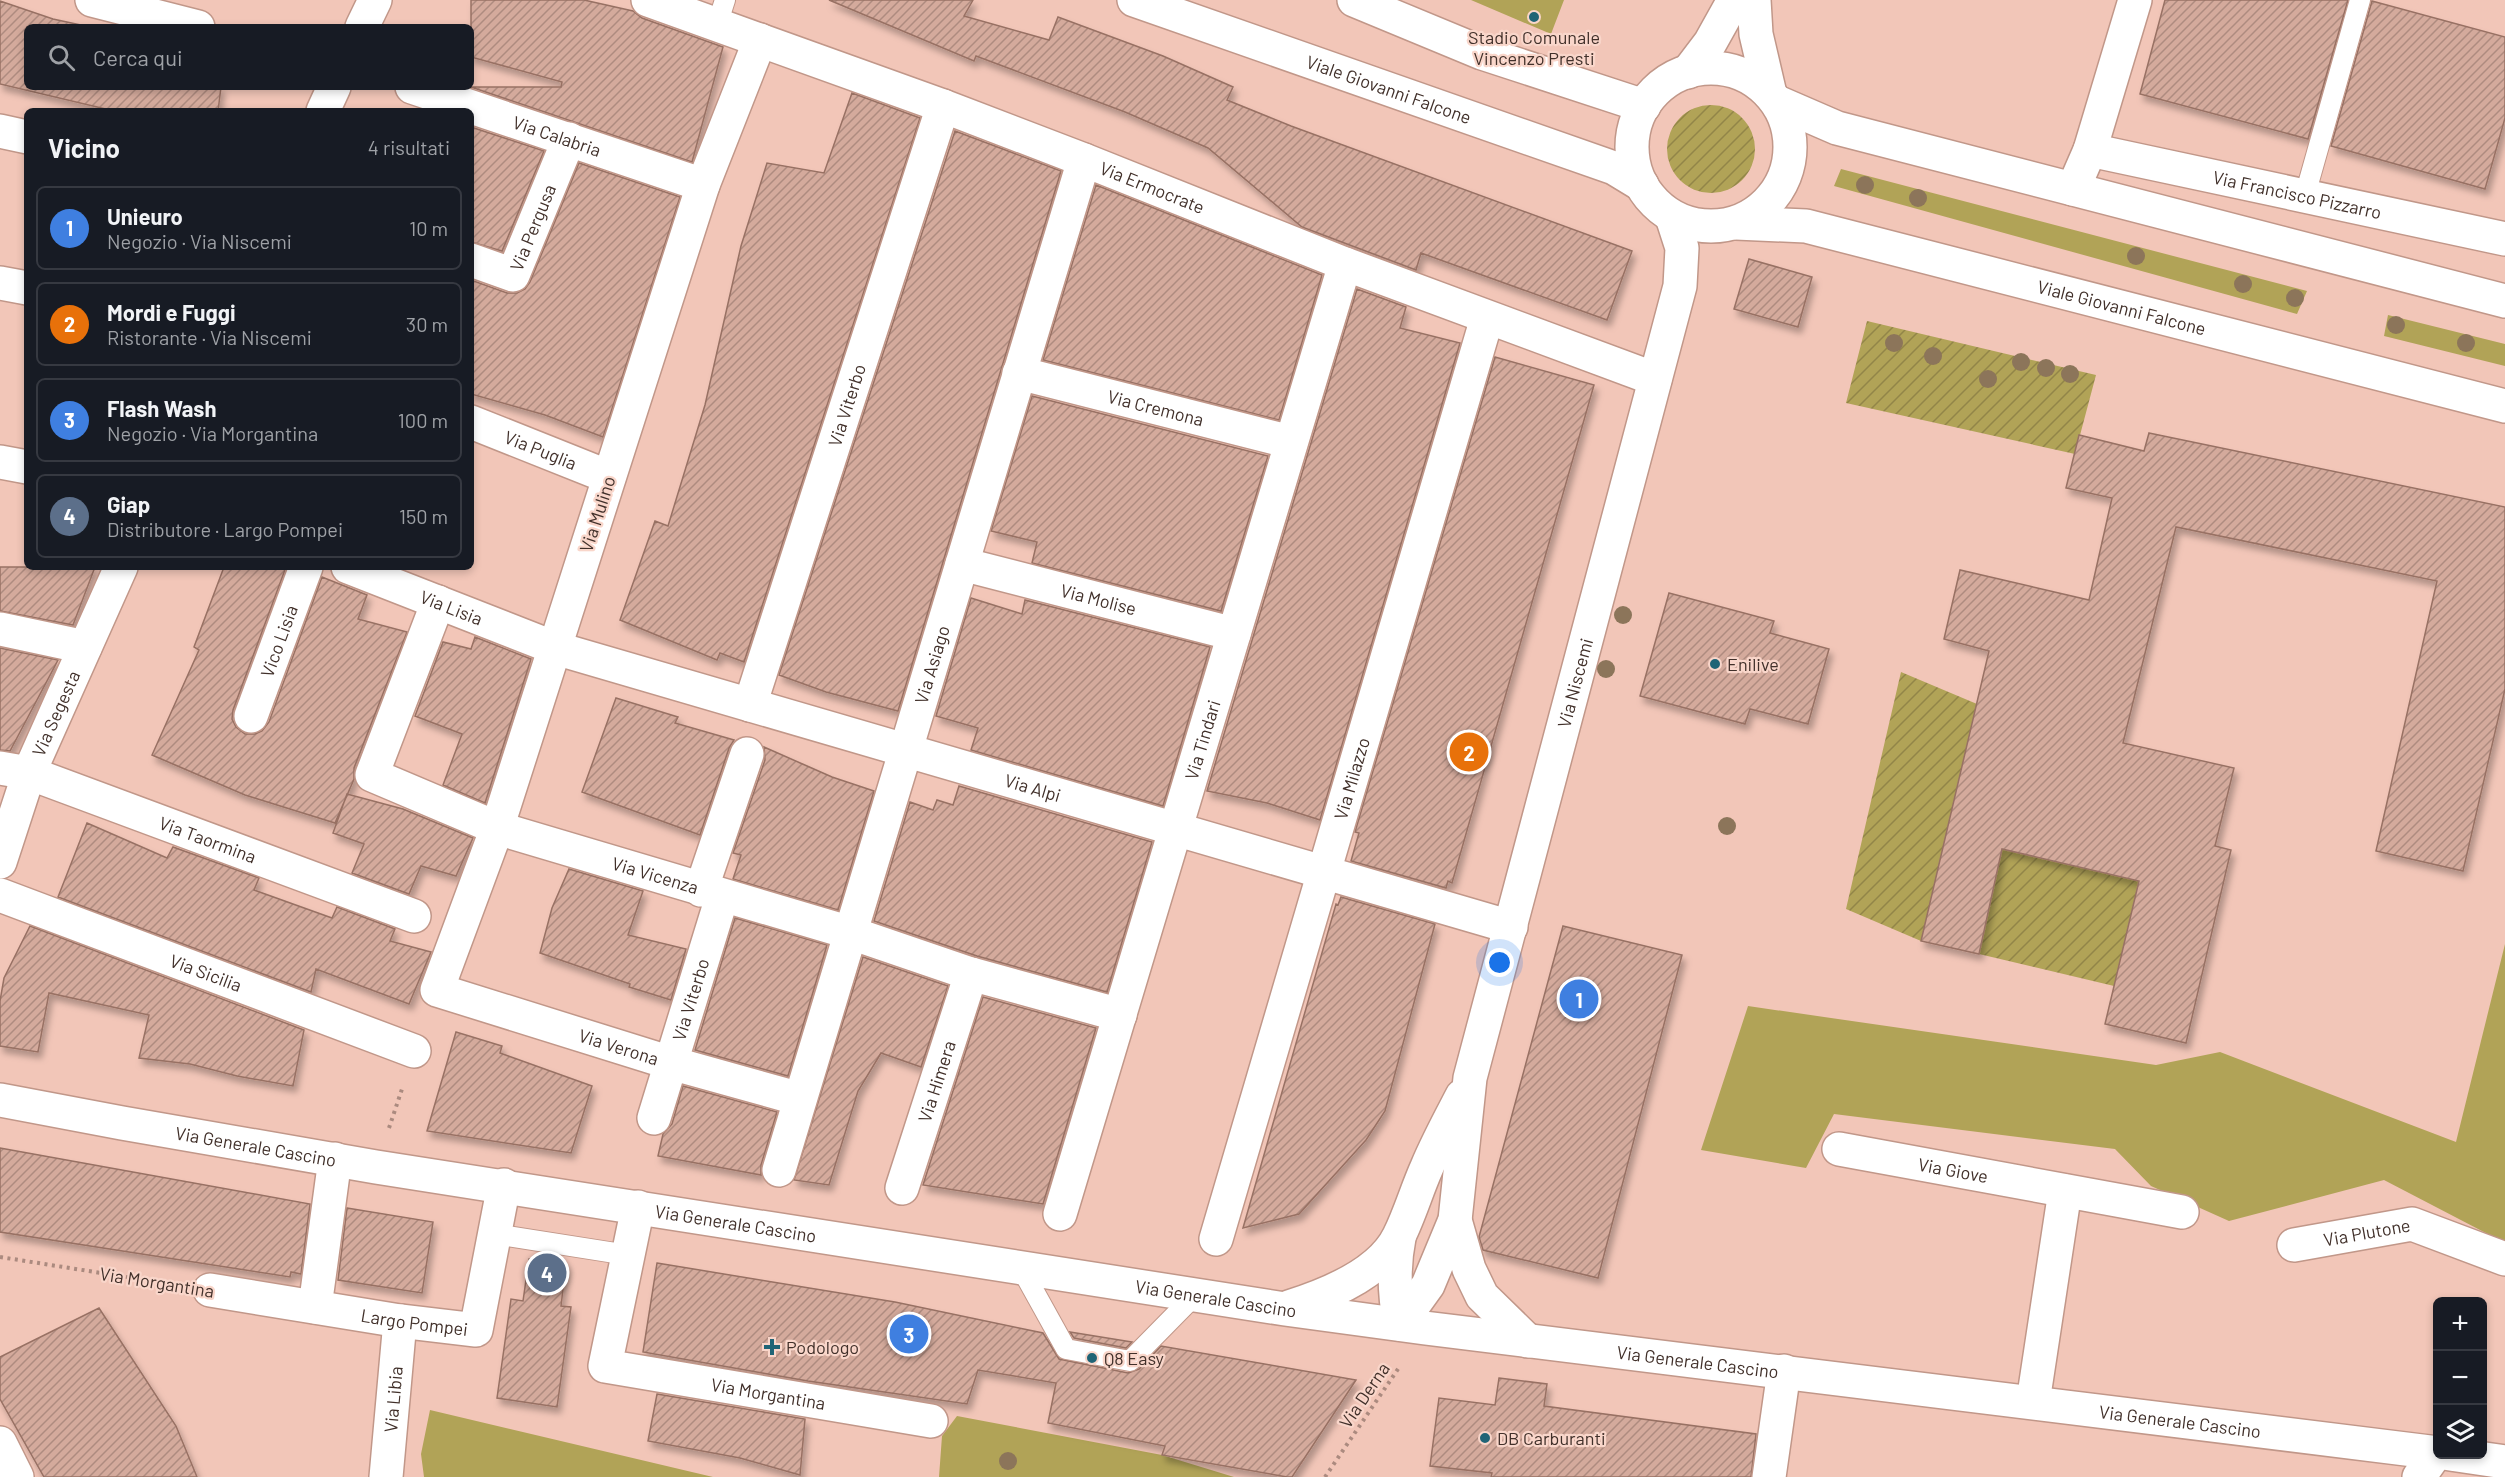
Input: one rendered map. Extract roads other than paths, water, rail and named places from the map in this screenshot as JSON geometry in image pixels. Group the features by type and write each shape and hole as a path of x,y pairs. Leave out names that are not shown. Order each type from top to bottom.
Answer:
{"street":[{"path":"92,0 186,24"},
{"path":"363,24 375,0"},
{"name":"Via Ermocrate","path":"648,0 721,12 760,40 943,106 1345,264 1655,380"},
{"name":"Viale Giovanni Falcone","path":"1134,0 1614,168 1641,185"},
{"path":"1354,0 1482,53 1644,106"},
{"path":"1688,72 1710,43 1734,0"},
{"path":"1754,0 1756,34 1774,98 1788,124 1791,149 1786,173 1776,194 1758,211 1727,225 1694,225 1672,216 1654,203 1641,185 1634,166 1632,146 1635,125 1644,106 1656,91 1671,80 1688,72 1710,68 1732,71 1753,80 1774,98 1837,128 2505,301"},
{"path":"2073,189 2090,150 2135,0"},
{"name":"Via Mulino","path":"437,990 497,828 703,185 760,40"},
{"path":"324,108 333,90"},
{"name":"Via Calabria","path":"421,90 703,185"},
{"name":"Via Viterbo","path":"750,705 943,106"},
{"path":"0,131 24,136"},
{"name":"Via Pergusa","path":"474,261 513,275 569,139"},
{"name":"Via Francisco Pizzarro","path":"2090,150 2505,239"},
{"name":"Via Asiago","path":"779,1170 1084,160"},
{"path":"1672,216 1682,248 1680,285"},
{"path":"1680,285 1727,225"},
{"name":"Viale Giovanni Falcone","path":"1727,225 1806,226 2505,406"},
{"name":"Via Tindari","path":"1060,1214 1345,264"},
{"path":"0,283 24,287"},
{"name":"Via Niscemi","path":"1470,1078 1680,285"},
{"name":"Via Milazzo","path":"1216,1239 1486,318"},
{"name":"Via Cremona","path":"1019,373 1291,442"},
{"name":"Via Puglia","path":"474,424 609,477"},
{"path":"0,462 24,466"},
{"name":"Via Molise","path":"962,564 1234,634"},
{"name":"Via Segesta","path":"0,862 15,771 85,647 120,570"},
{"name":"Vico Lisia","path":"251,716 305,570"},
{"name":"Via Lisia","path":"356,570 555,648"},
{"name":"Via Vicenza","path":"438,602 372,776 497,828 712,894 851,933 971,974 1119,1015"},
{"path":"0,629 85,647"},
{"name":"Via Alpi","path":"555,648 1511,927"},
{"name":"Via Viterbo","path":"654,1118 671,1063 747,754"},
{"name":"Via Taormina","path":"15,771 414,916"},
{"name":"Via Sicilia","path":"0,895 414,1051"},
{"name":"Via Himera","path":"902,1188 971,974"},
{"name":"Via Verona","path":"437,990 671,1063 800,1099"},
{"path":"1412,1326 1455,1220 1470,1078"},
{"path":"1412,1326 1395,1296 1394,1266 1399,1238 1428,1164 1470,1078"},
{"name":"Via Generale Cascino","path":"0,1100 122,1124 335,1159 1285,1308 1528,1341 2033,1402 2433,1459"},
{"name":"Via Giove","path":"1839,1149 2182,1212"},
{"path":"315,1307 335,1159"},
{"name":"Largo Pompei","path":"315,1307 400,1321 476,1330 504,1185"},
{"path":"2033,1402 2065,1191"},
{"path":"628,1255 638,1207"},
{"path":"1455,1220 1469,1269 1482,1296 1528,1341"},
{"name":"Via Plutone","path":"2294,1245 2412,1224 2505,1259"},
{"path":"1285,1308 1326,1295 1352,1281 1376,1264 1399,1238"},
{"name":"Via Morgantina","path":"628,1255 605,1366 931,1421"},
{"name":"Via Morgantina","path":"210,1290 315,1307"},
{"name":"Via Libia","path":"386,1477 400,1321"},
{"path":"1769,1477 1784,1371"},
{"path":"0,1443 17,1477"},
{"name":"Via Generale Cascino","path":"2436,1459 2505,1462"}],"lane":[{"path":"2305,195 2360,0"},
{"path":"495,1234 628,1255"},
{"path":"1020,1266 1066,1349 1130,1361 1196,1294"}],"place":[{"name":"Stadio Comunale Vincenzo Presti","path":"1534,17"},
{"name":"Enilive","path":"1715,664"},
{"name":"Mordi e Fuggi","path":"1469,752"},
{"name":"Unieuro","path":"1579,999"},
{"name":"Giap","path":"547,1273"},
{"name":"Flash Wash","path":"909,1334"},
{"name":"Podologo","path":"772,1347"},
{"name":"Q8 Easy","path":"1092,1358"},
{"name":"DB Carburanti","path":"1485,1438"}]}
